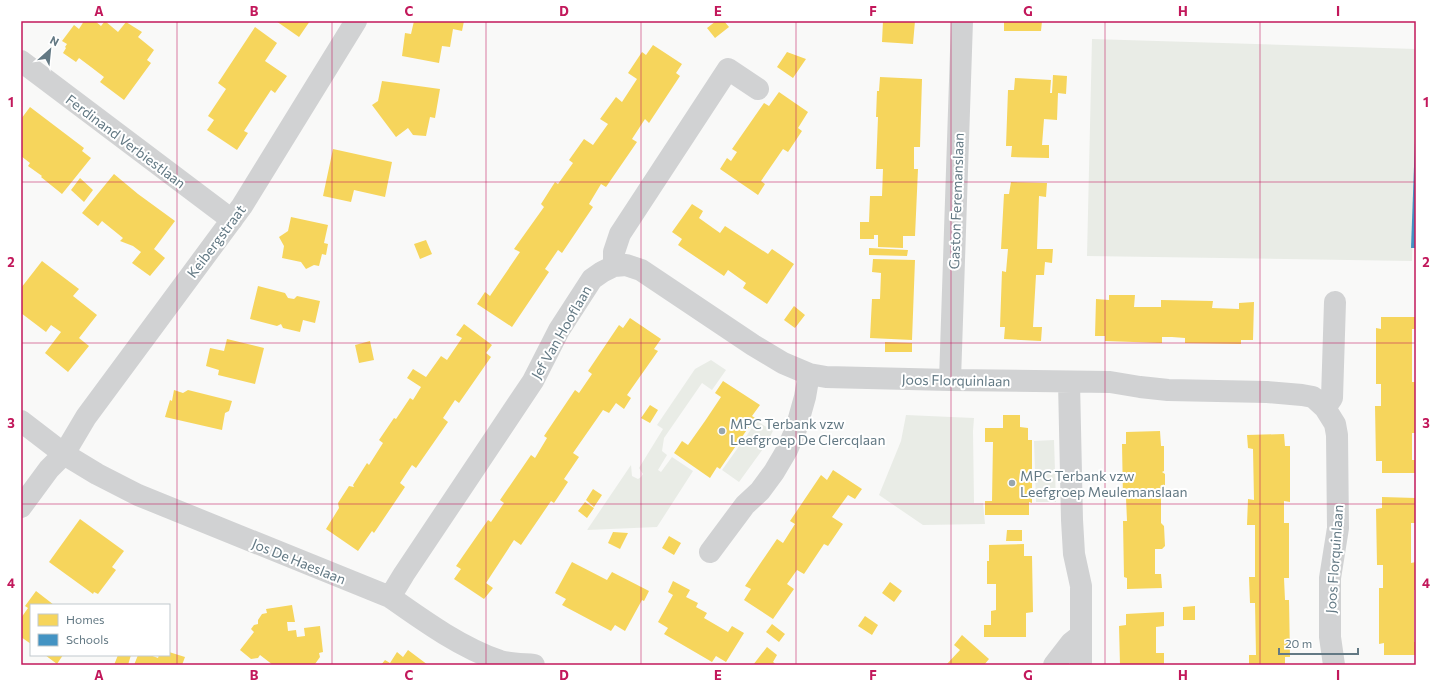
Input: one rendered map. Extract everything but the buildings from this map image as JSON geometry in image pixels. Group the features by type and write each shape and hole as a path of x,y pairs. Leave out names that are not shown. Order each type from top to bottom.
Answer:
{"street":[{"name":"Keibergstraat","path":"21,507 49,469 64,454 86,417 250,194 356,21"},
{"name":"Gaston Feremanslaan","path":"950,380 962,21"},
{"name":"Ferdinand Verbiestlaan","path":"21,61 232,220"},
{"path":"614,266 614,252 620,234 733,62 758,89"},
{"name":"Joos Florquinlaan","path":"614,266 626,265 641,270 753,345 783,363 808,374 826,377 1110,382 1140,388 1267,392 1313,397 1325,408 1335,424 1337,435 1338,528 1330,586 1330,637 1334,665"},
{"name":"Jef Van Hooflaan","path":"390,597 533,381 559,330 592,279 614,266"},
{"path":"1325,408 1332,398 1335,302"},
{"path":"710,552 745,505 760,491 787,450 798,423 805,397 808,374"},
{"path":"1069,382 1072,520 1074,554 1081,586 1081,665"},
{"path":"21,421 64,454"},
{"name":"Jos De Haeslaan","path":"64,454 97,474 138,495 390,597 425,622 460,643 500,663 534,665"},
{"path":"1054,665 1072,643 1080,636"}],"shaded area":[{"path":"1092,39 1416,49 1412,261 1087,256"},
{"path":"711,360 726,370 712,390 702,383 664,438 662,451 667,455 658,470 661,472 672,457 693,471 657,527 587,530 631,465 632,476 638,479 641,477 643,474 639,468 663,429 657,425 695,369"},
{"path":"906,415 974,418 974,503 983,503 985,524 923,525 879,495 901,441"},
{"path":"757,421 773,431 765,446 739,482 722,470"},
{"path":"1054,440 1056,502 1036,502 1034,441"}],"place":[{"name":"MPC Terbank vzw Leefgroep De Clercqlaan","path":"722,431"},
{"name":"MPC Terbank vzw Leefgroep Meulemanslaan","path":"1012,483"}]}
